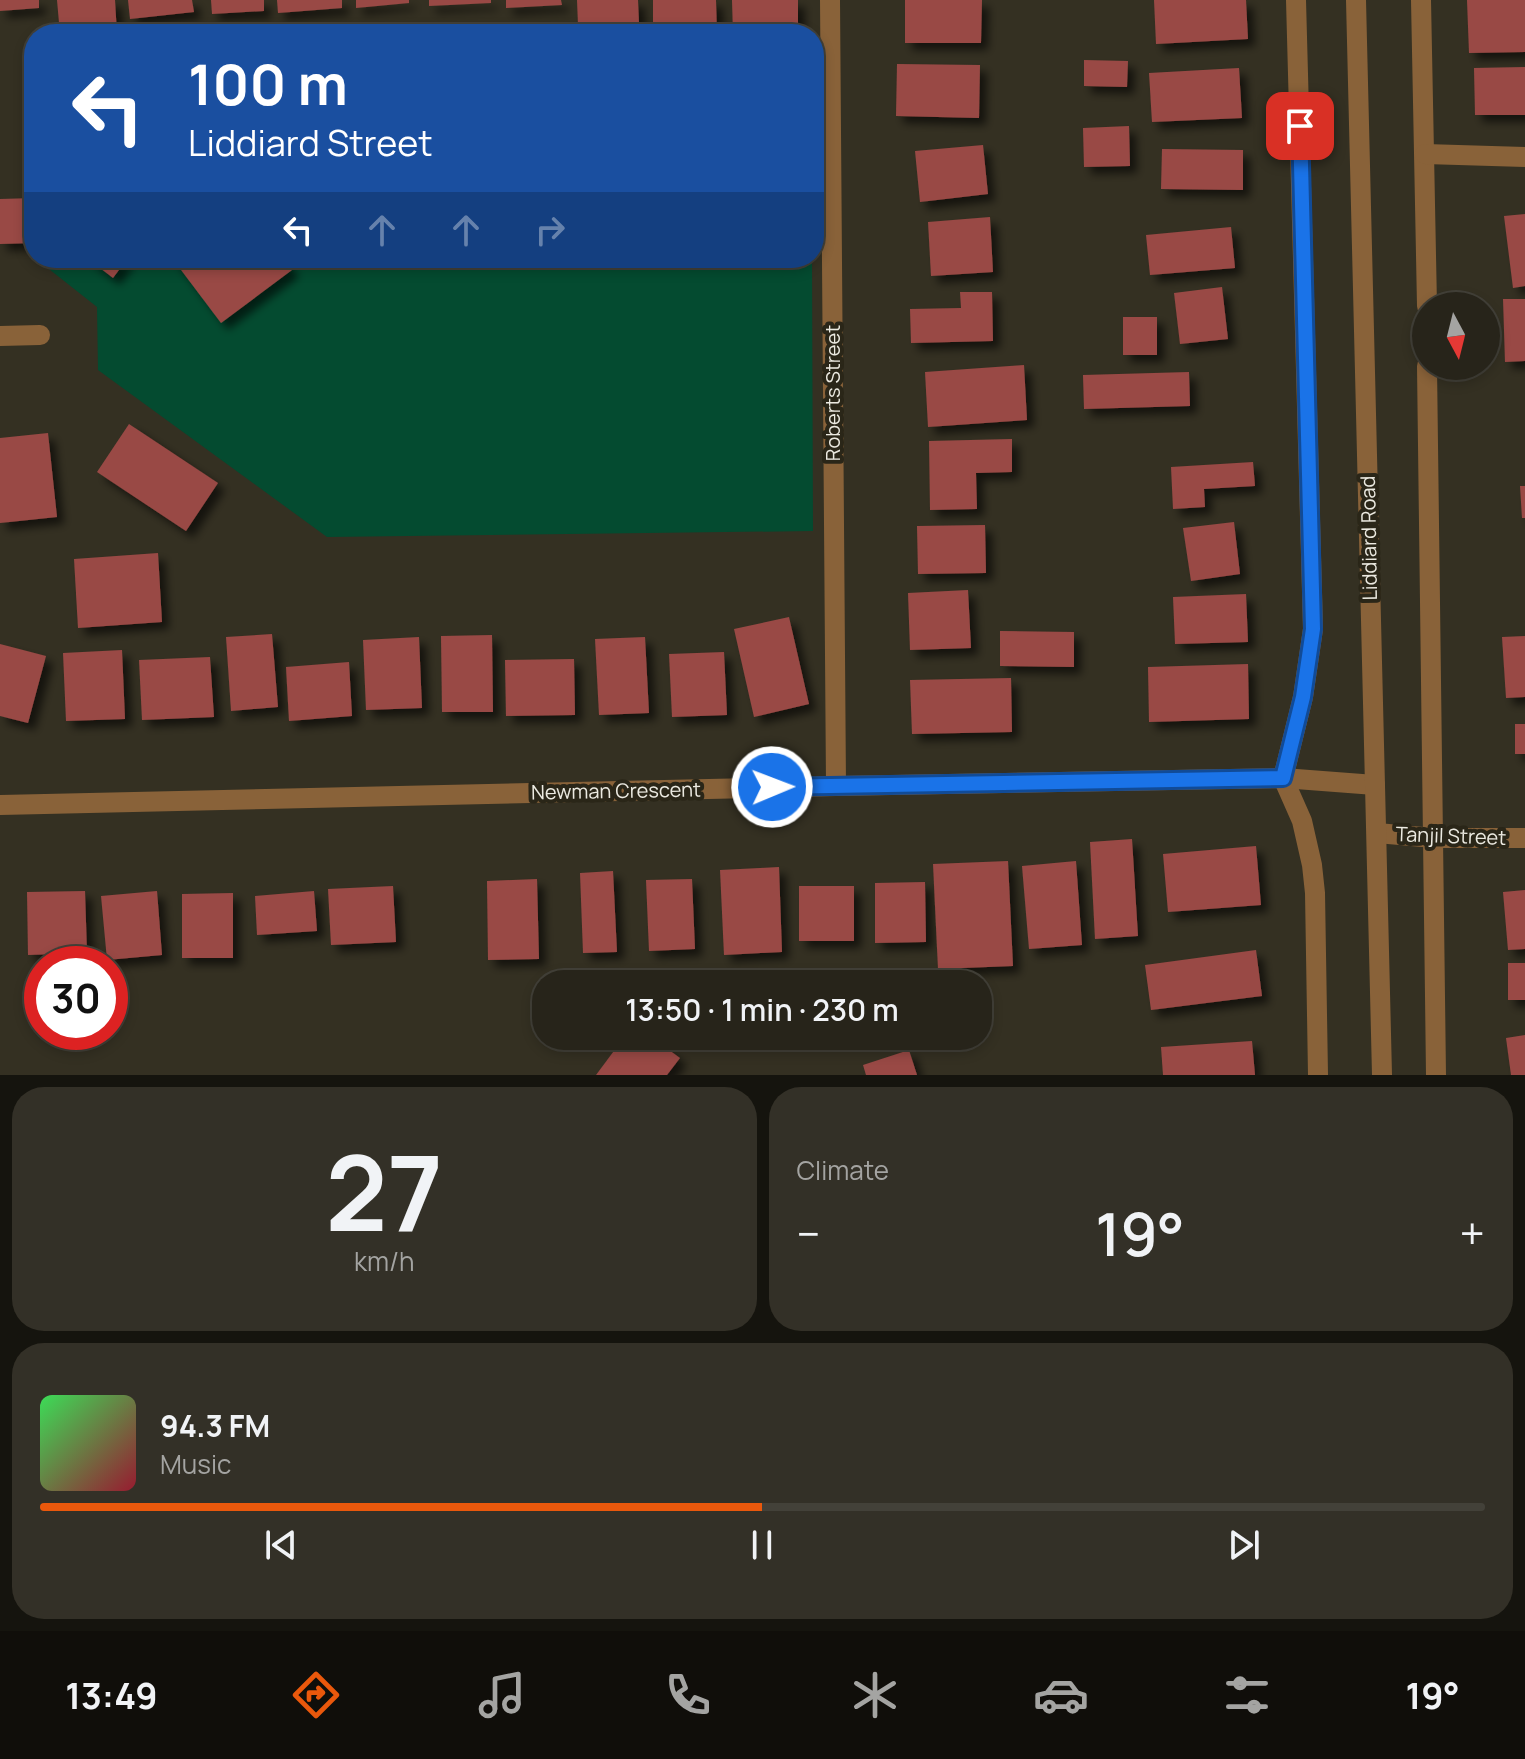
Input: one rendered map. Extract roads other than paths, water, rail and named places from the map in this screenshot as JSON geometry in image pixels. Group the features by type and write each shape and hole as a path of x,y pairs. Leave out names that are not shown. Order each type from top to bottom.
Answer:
{"street":[{"name":"Roberts Street","path":"830,0 836,786"},
{"path":"1296,0 1313,629 1303,697 1283,778 1302,821 1312,865 1318,1075"},
{"name":"Liddiard Road","path":"1356,0 1382,1075"},
{"path":"1421,0 1427,292"},
{"path":"1425,154 1525,157"},
{"path":"0,336 40,335"},
{"path":"1427,380 1436,1075"},
{"name":"Newman Crescent","path":"2,805 1283,778 1375,785"},
{"name":"Tanjil Street","path":"1377,833 1434,838 1525,838"}]}
